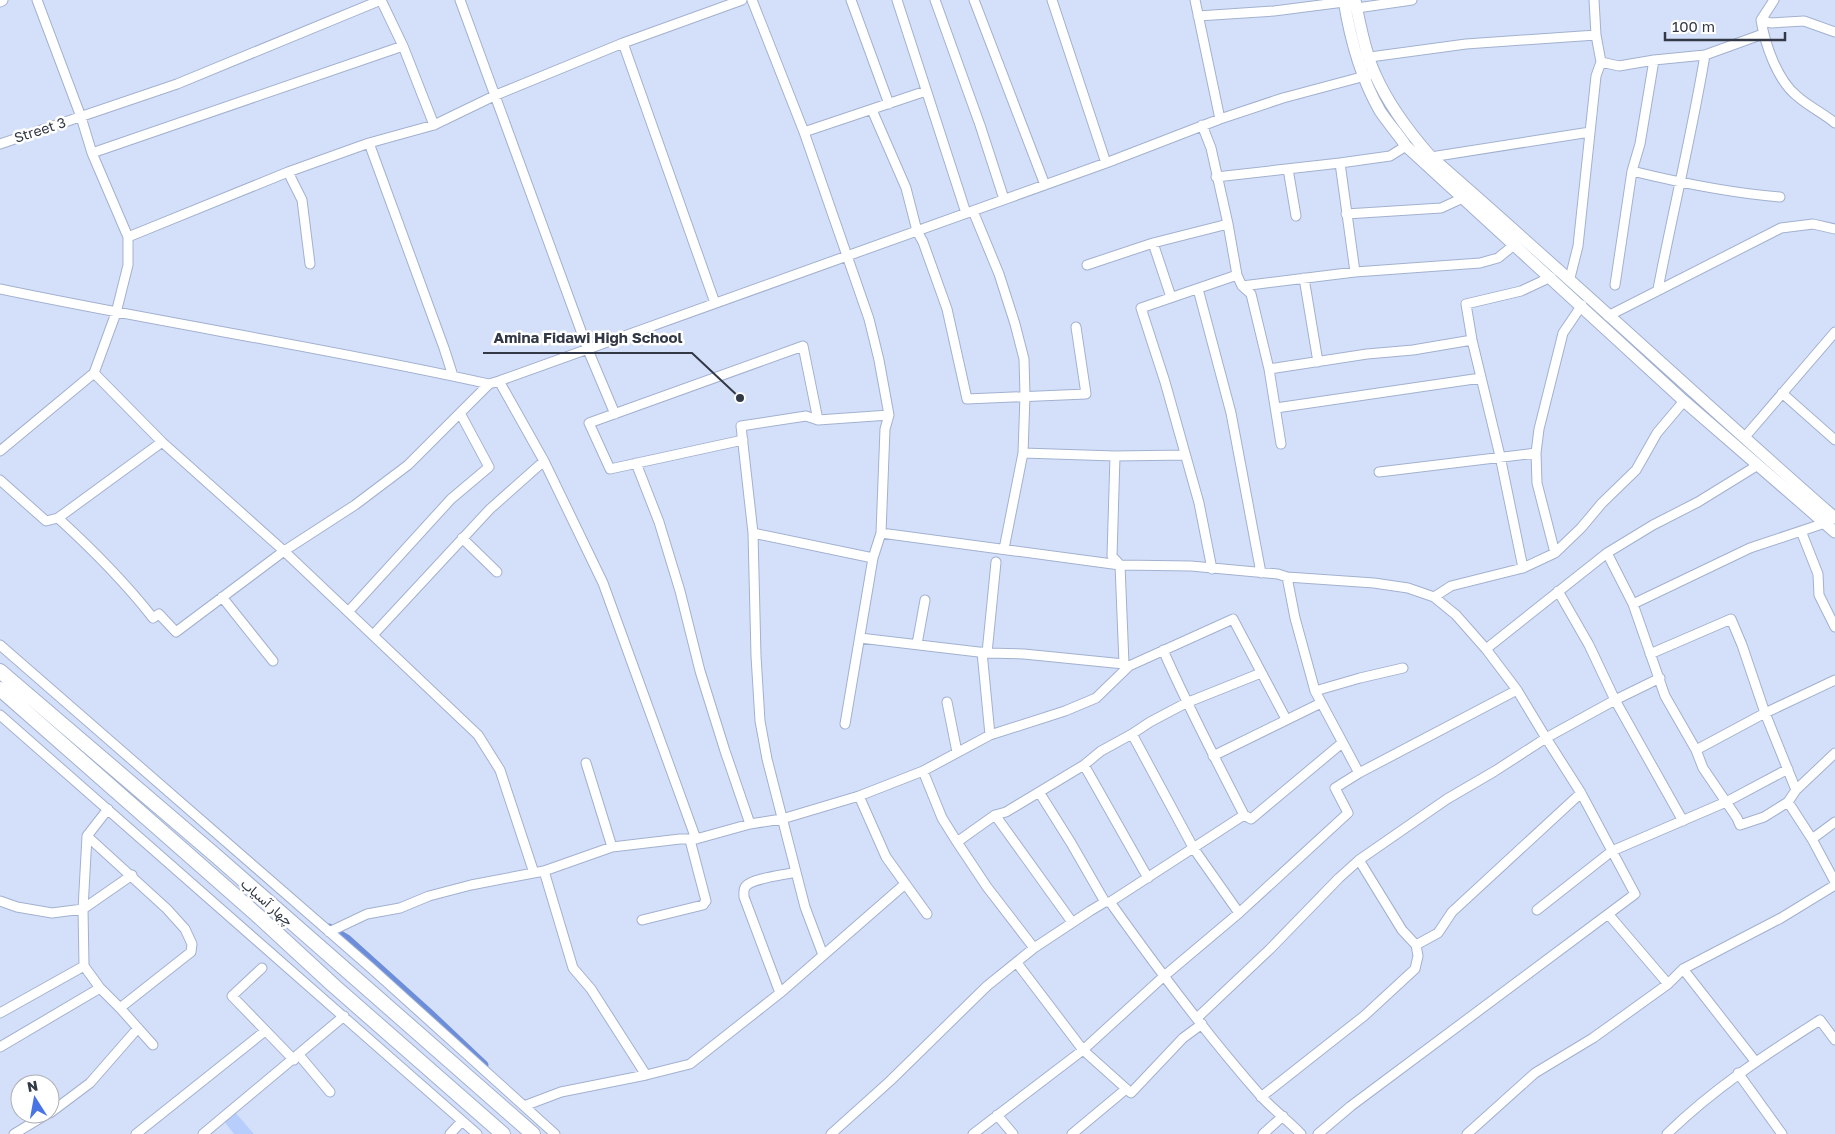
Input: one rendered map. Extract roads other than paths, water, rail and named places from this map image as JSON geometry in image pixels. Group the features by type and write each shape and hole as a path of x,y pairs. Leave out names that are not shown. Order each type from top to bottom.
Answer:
{"highway":[{"name":"چهار آسیاب","path":"0,671 533,1134"},
{"name":"چهار آسیاب","path":"0,689 503,1134"},
{"path":"257,915 268,904"}],"main road":[{"path":"1350,3 1370,57 1369,75 1417,141 1431,156 1570,278 1608,316 1744,438 1812,505"},
{"path":"1350,3 1349,27 1369,75 1381,112 1406,146 1582,306 1684,402 1758,465 1831,519 1835,532"}],"street":[{"path":"0,451 94,373 116,313 128,265 128,237 92,153 37,0"},
{"path":"381,0 403,46 434,126"},
{"name":"Street 3","path":"0,144 177,84 381,0"},
{"path":"460,0 588,350 616,414"},
{"path":"128,237 288,172 370,143 434,126 496,95 622,43 742,0"},
{"path":"752,0 804,132 869,319 889,415 885,429 881,533 873,558 845,724"},
{"path":"850,0 889,104"},
{"path":"897,0 926,91 969,212 999,274 1024,359 1025,396 1022,453 1004,549"},
{"path":"935,0 980,125 1004,199"},
{"path":"974,0 1045,185"},
{"path":"1052,0 1106,162"},
{"path":"1195,0 1220,119"},
{"path":"1198,16 1350,3 1412,0"},
{"path":"1570,278 1578,246 1596,76 1601,62 1596,35 1594,0"},
{"path":"1774,0 1761,20 1763,34 1781,78 1796,96 1835,123"},
{"path":"1761,20 1771,23 1804,21 1835,32"},
{"path":"1601,62 1619,66 1654,60 1705,55 1763,34"},
{"path":"1370,57 1466,44 1596,35"},
{"path":"622,43 715,303"},
{"path":"92,153 403,46"},
{"path":"1658,289 1679,182 1693,124 1705,55"},
{"path":"1615,285 1632,171 1640,144 1654,60"},
{"path":"0,289 488,384 847,257 1045,185 1202,125 1283,98 1369,75"},
{"path":"804,132 926,91"},
{"path":"872,110 906,188 917,230 947,309 967,399 1086,394 1076,327"},
{"path":"1202,125 1211,148 1228,224 1236,275 1242,286 1251,294 1269,369 1281,444"},
{"path":"1431,156 1590,132"},
{"path":"370,143 453,376"},
{"path":"1216,177 1390,156 1406,146"},
{"path":"1340,163 1354,272"},
{"path":"1288,168 1296,216"},
{"path":"1632,171 1740,194 1780,197"},
{"path":"288,172 302,200 310,264"},
{"path":"1346,214 1441,208 1463,198"},
{"path":"1087,265 1154,243 1228,224"},
{"path":"1608,316 1780,228 1813,224 1835,228"},
{"path":"1154,243 1170,297"},
{"path":"1242,286 1354,272 1480,263 1498,258 1514,245"},
{"path":"1212,569 1199,503 1165,382 1141,308 1236,275"},
{"path":"1304,278 1318,362"},
{"path":"1523,568 1500,456 1472,340 1466,304 1521,291 1551,278"},
{"path":"1198,289 1231,413 1261,573"},
{"path":"1555,553 1537,483 1536,453 1539,429 1563,333 1582,306"},
{"path":"1744,438 1835,332"},
{"path":"1269,369 1367,354 1413,350 1472,340"},
{"path":"743,440 610,469 590,423 803,346 818,420"},
{"path":"94,373 162,442 284,551 478,735 500,770 534,873"},
{"path":"1276,408 1481,378"},
{"path":"499,381 544,461 604,583 693,840 706,901 703,905 642,920"},
{"path":"58,518 93,550 131,590 153,618 158,613 175,632 284,551 355,505 400,470 488,384"},
{"path":"1782,393 1835,440"},
{"path":"1434,597 1450,586 1523,568 1555,553 1636,470 1657,433 1684,402"},
{"path":"348,612 451,499 489,467 460,413"},
{"path":"823,955 805,907 767,759 760,721 756,656 753,533 741,426 806,416 818,420 889,415"},
{"path":"0,480 46,521 58,518 162,442"},
{"path":"1022,453 1115,456 1185,455"},
{"path":"1379,472 1536,453"},
{"path":"1115,456 1112,556 1120,565 1127,665"},
{"path":"373,635 490,509 544,461"},
{"path":"636,463 659,522 680,591 700,671 750,824"},
{"path":"1486,649 1607,552 1653,525 1698,502 1758,465"},
{"path":"1633,604 1750,548 1831,519"},
{"path":"1800,531 1818,574 1819,595 1835,627"},
{"path":"753,533 873,558"},
{"path":"881,533 1120,565 1191,566 1278,574 1287,578 1374,583 1408,588 1434,597 1456,615 1486,649 1517,690 1581,793 1635,894 1374,1089 1318,1134"},
{"path":"462,538 498,572"},
{"path":"1607,552 1633,604 1665,696 1696,750 1703,768 1740,825 1764,817 1788,802 1796,790 1835,753"},
{"path":"990,735 984,653 996,562"},
{"path":"1287,578 1295,618 1315,691 1359,773"},
{"path":"1558,591 1589,645 1615,700 1683,821"},
{"path":"222,597 273,661"},
{"path":"918,644 925,600"},
{"path":"329,932 367,914 400,908 437,894 471,885 544,871 612,847 680,839 693,840 750,824 782,819 859,796 922,771 990,735 1065,711 1096,698 1127,665 1233,619 1286,719"},
{"path":"1650,654 1731,619 1742,645 1765,713 1796,790"},
{"path":"860,638 984,653 1024,654 1127,665"},
{"path":"0,645 528,1104 555,1134"},
{"path":"1163,650 1186,703 1213,756 1244,815 1251,819 1342,742"},
{"path":"1315,691 1403,668"},
{"path":"957,842 995,815 1006,812 1150,722 1186,703 1261,673"},
{"path":"1017,964 1083,1050 1131,1092 1359,860 1447,799 1546,738 1660,678"},
{"path":"1696,750 1765,713 1835,680"},
{"path":"973,1134 1083,1050 1239,913 1348,813 1335,788 1359,773 1517,690"},
{"path":"947,702 957,752"},
{"path":"1213,756 1321,703"},
{"path":"0,715 477,1134"},
{"path":"1132,734 1194,849 1239,913"},
{"path":"586,763 612,847"},
{"path":"1084,765 1148,878"},
{"path":"1537,910 1612,851 1726,802 1788,769"},
{"path":"922,771 942,818 957,842 987,887 1034,948"},
{"path":"1039,792 1107,902 1164,977 1261,1097 1301,1134"},
{"path":"1416,945 1438,933 1452,912 1581,793"},
{"path":"859,796 886,857 927,914"},
{"path":"1467,1134 1535,1073 1593,1038 1668,984 1683,969 1781,918 1835,884 1812,839 1788,802"},
{"path":"108,809 87,836 84,966 100,988 153,1045"},
{"path":"995,815 1072,922"},
{"path":"830,1134 890,1081 974,999 1034,948 1072,922 1194,849 1244,815"},
{"path":"1812,839 1835,822"},
{"path":"87,836 167,908 185,929 192,944 192,952 120,1008"},
{"path":"1261,1097 1364,1016 1415,969 1418,956 1416,945 1402,930 1359,860"},
{"path":"544,871 573,968 591,989 646,1075"},
{"path":"780,992 744,897 744,890 746,885 754,881 796,872"},
{"path":"0,901 17,907 52,913 84,909 132,875"},
{"path":"528,1104 561,1092 690,1064 780,992 905,884"},
{"path":"1609,915 1668,984"},
{"path":"0,1013 84,966"},
{"path":"262,968 232,996 265,1031 296,1057 330,1092"},
{"path":"1683,969 1755,1061"},
{"path":"0,1048 100,988"},
{"path":"203,1134 344,1016"},
{"path":"1667,1134 1693,1108 1738,1073 1820,1020 1835,1040"},
{"path":"60,1105 90,1083 138,1028"},
{"path":"136,1134 265,1031"},
{"path":"1738,1073 1782,1134"},
{"path":"1072,1134 1126,1089"},
{"path":"997,1115 1013,1134"},
{"path":"1263,1134 1283,1116"},
{"path":"450,1134 462,1121"},
{"path":"14,1134 31,1124"}],"waterway":[{"path":"329,928 347,939 484,1065"}],"place":[{"name":"Amina Fidawi High School","path":"740,398"}]}
